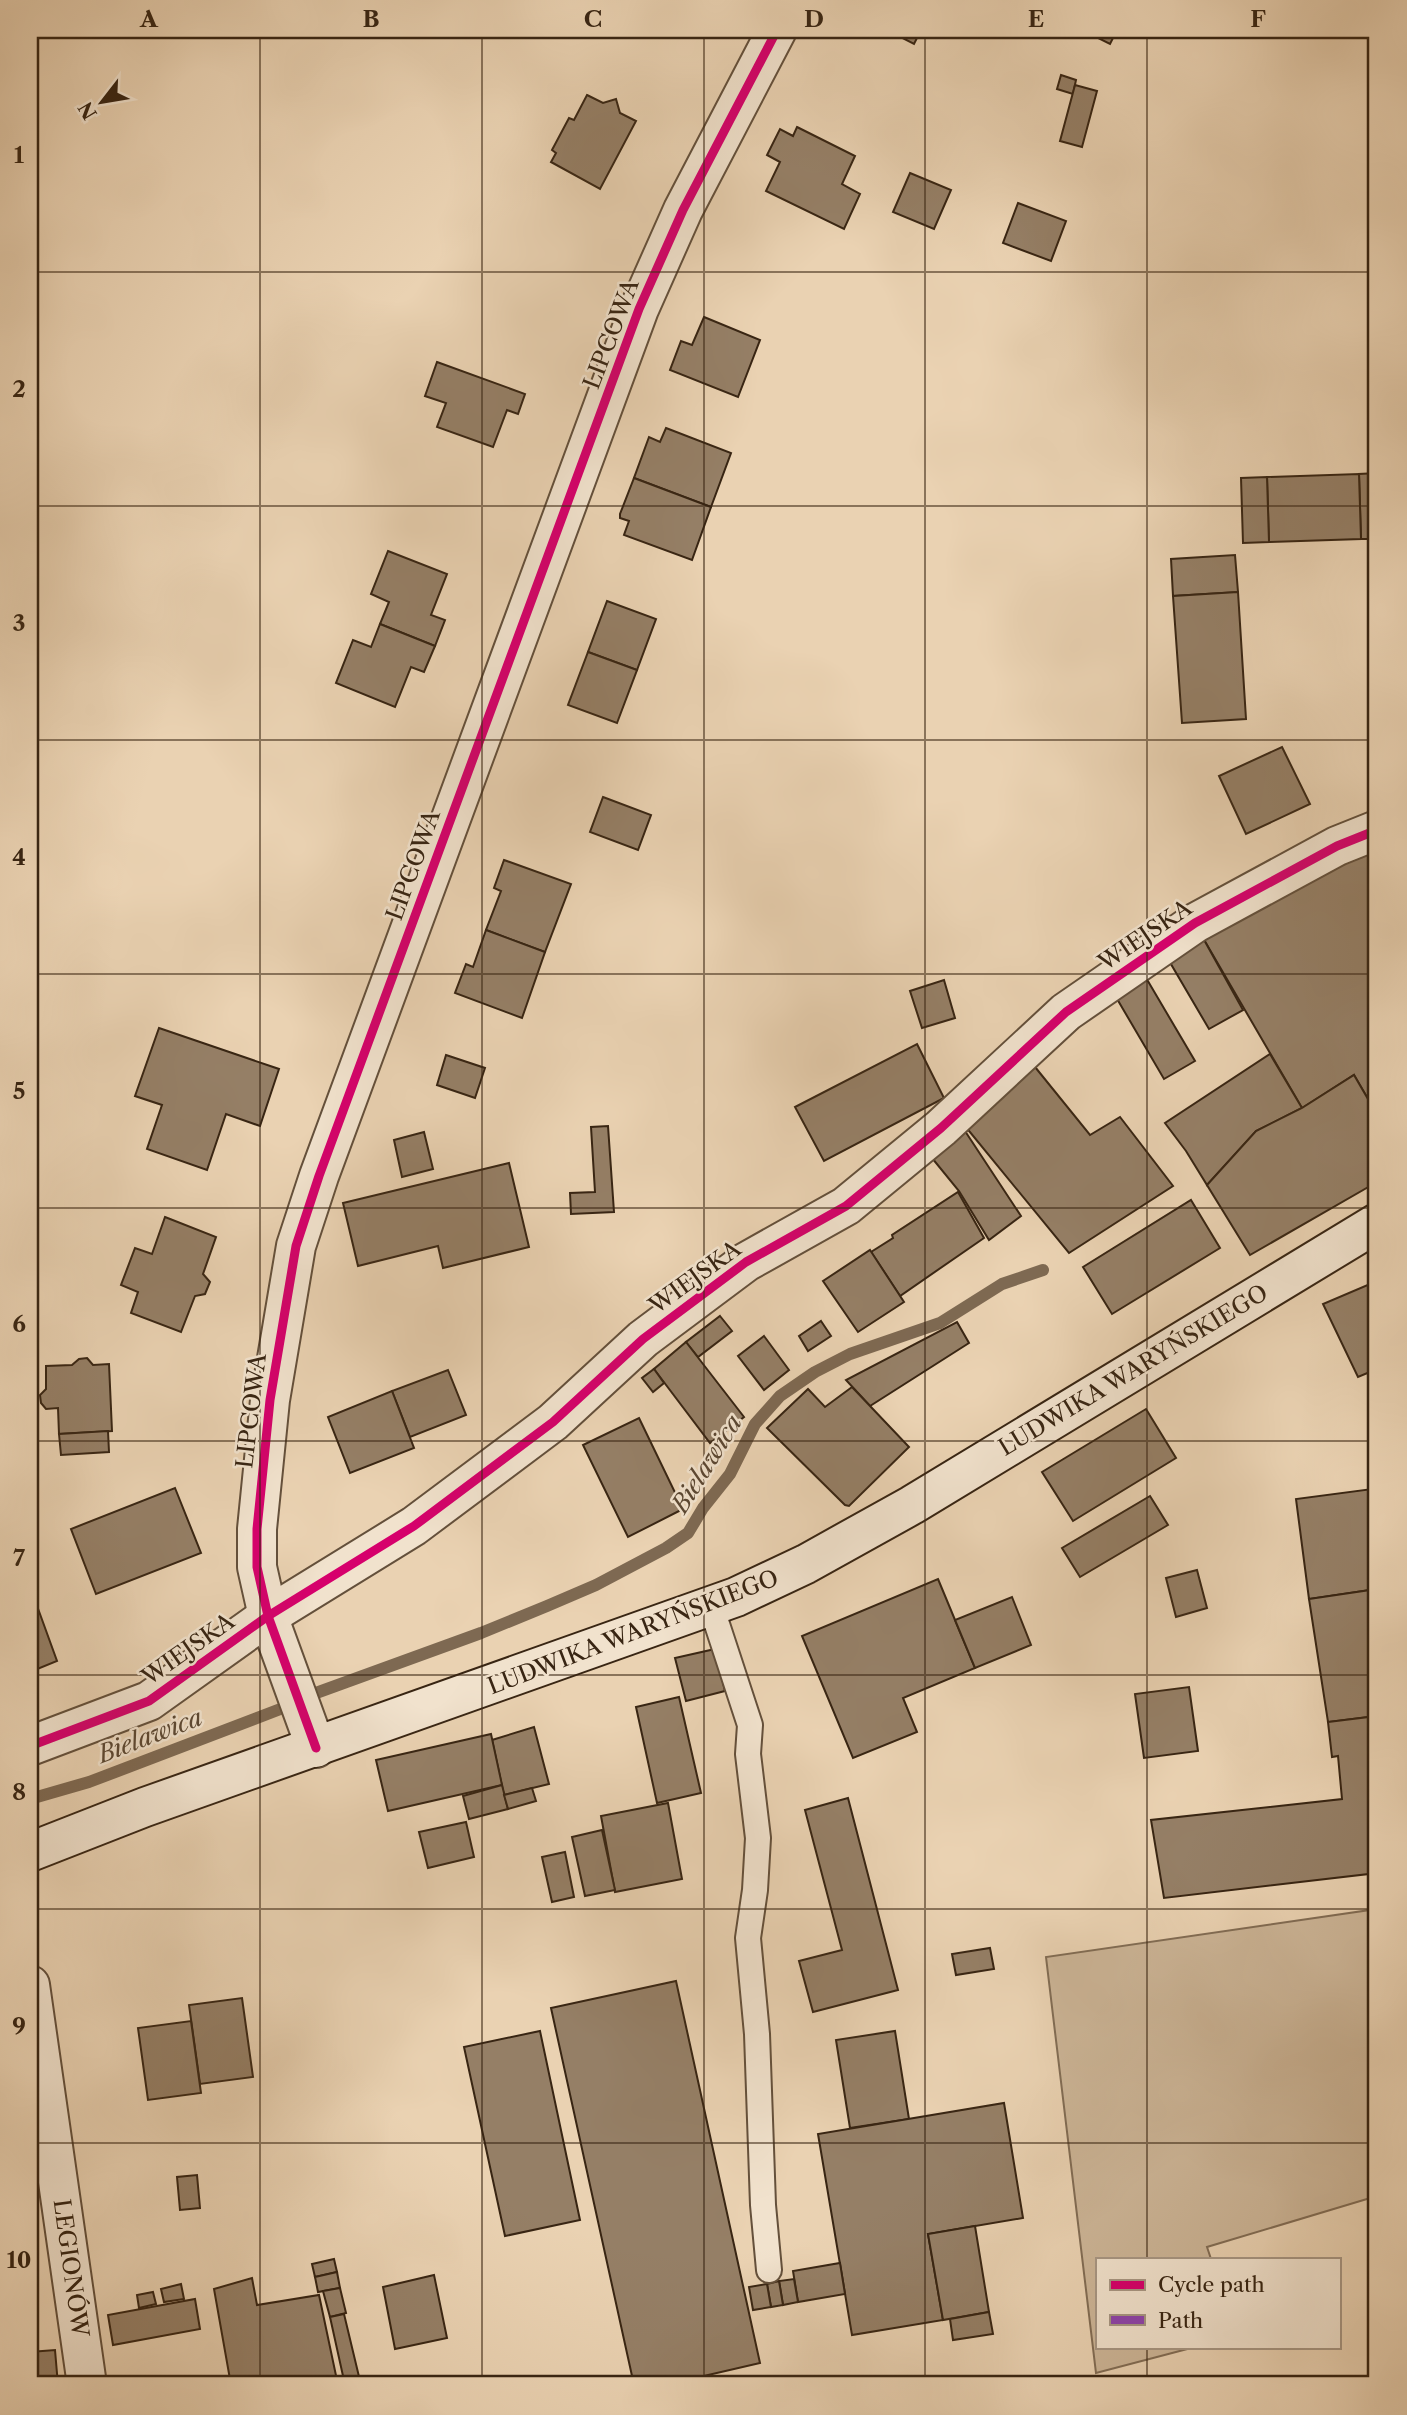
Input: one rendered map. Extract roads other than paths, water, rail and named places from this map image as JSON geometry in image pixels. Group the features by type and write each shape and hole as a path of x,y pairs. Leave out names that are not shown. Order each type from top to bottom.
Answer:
{"street":[{"name":"LIPCOWA","path":"316,1748 268,1616 257,1567 257,1529 272,1389 300,1234 319,1176 639,309 683,210 778,30"},
{"name":"WIEJSKA","path":"30,1746 149,1701 268,1616 414,1526 553,1422 643,1339 746,1262 846,1206 941,1128 1066,1012 1195,923 1337,846 1377,830"},
{"name":"LUDWIKA WARYŃSKIEGO","path":"30,1852 145,1807 711,1606 806,1564 912,1505 1377,1223"},
{"name":"LEGIONÓW","path":"30,1985 87,2385"}],"lane":[{"path":"711,1606 750,1725 748,1754 758,1838 755,1890 748,1938 757,2034 763,2205 769,2270"}],"waterway":[{"name":"Bielawica","path":"316,1693 547,1606 596,1585 666,1548 688,1533 703,1508 730,1474 755,1424 780,1396 815,1372 850,1354 940,1323 1002,1284 1043,1270"},
{"name":"Bielawica","path":"30,1799 89,1782 283,1708"}]}
